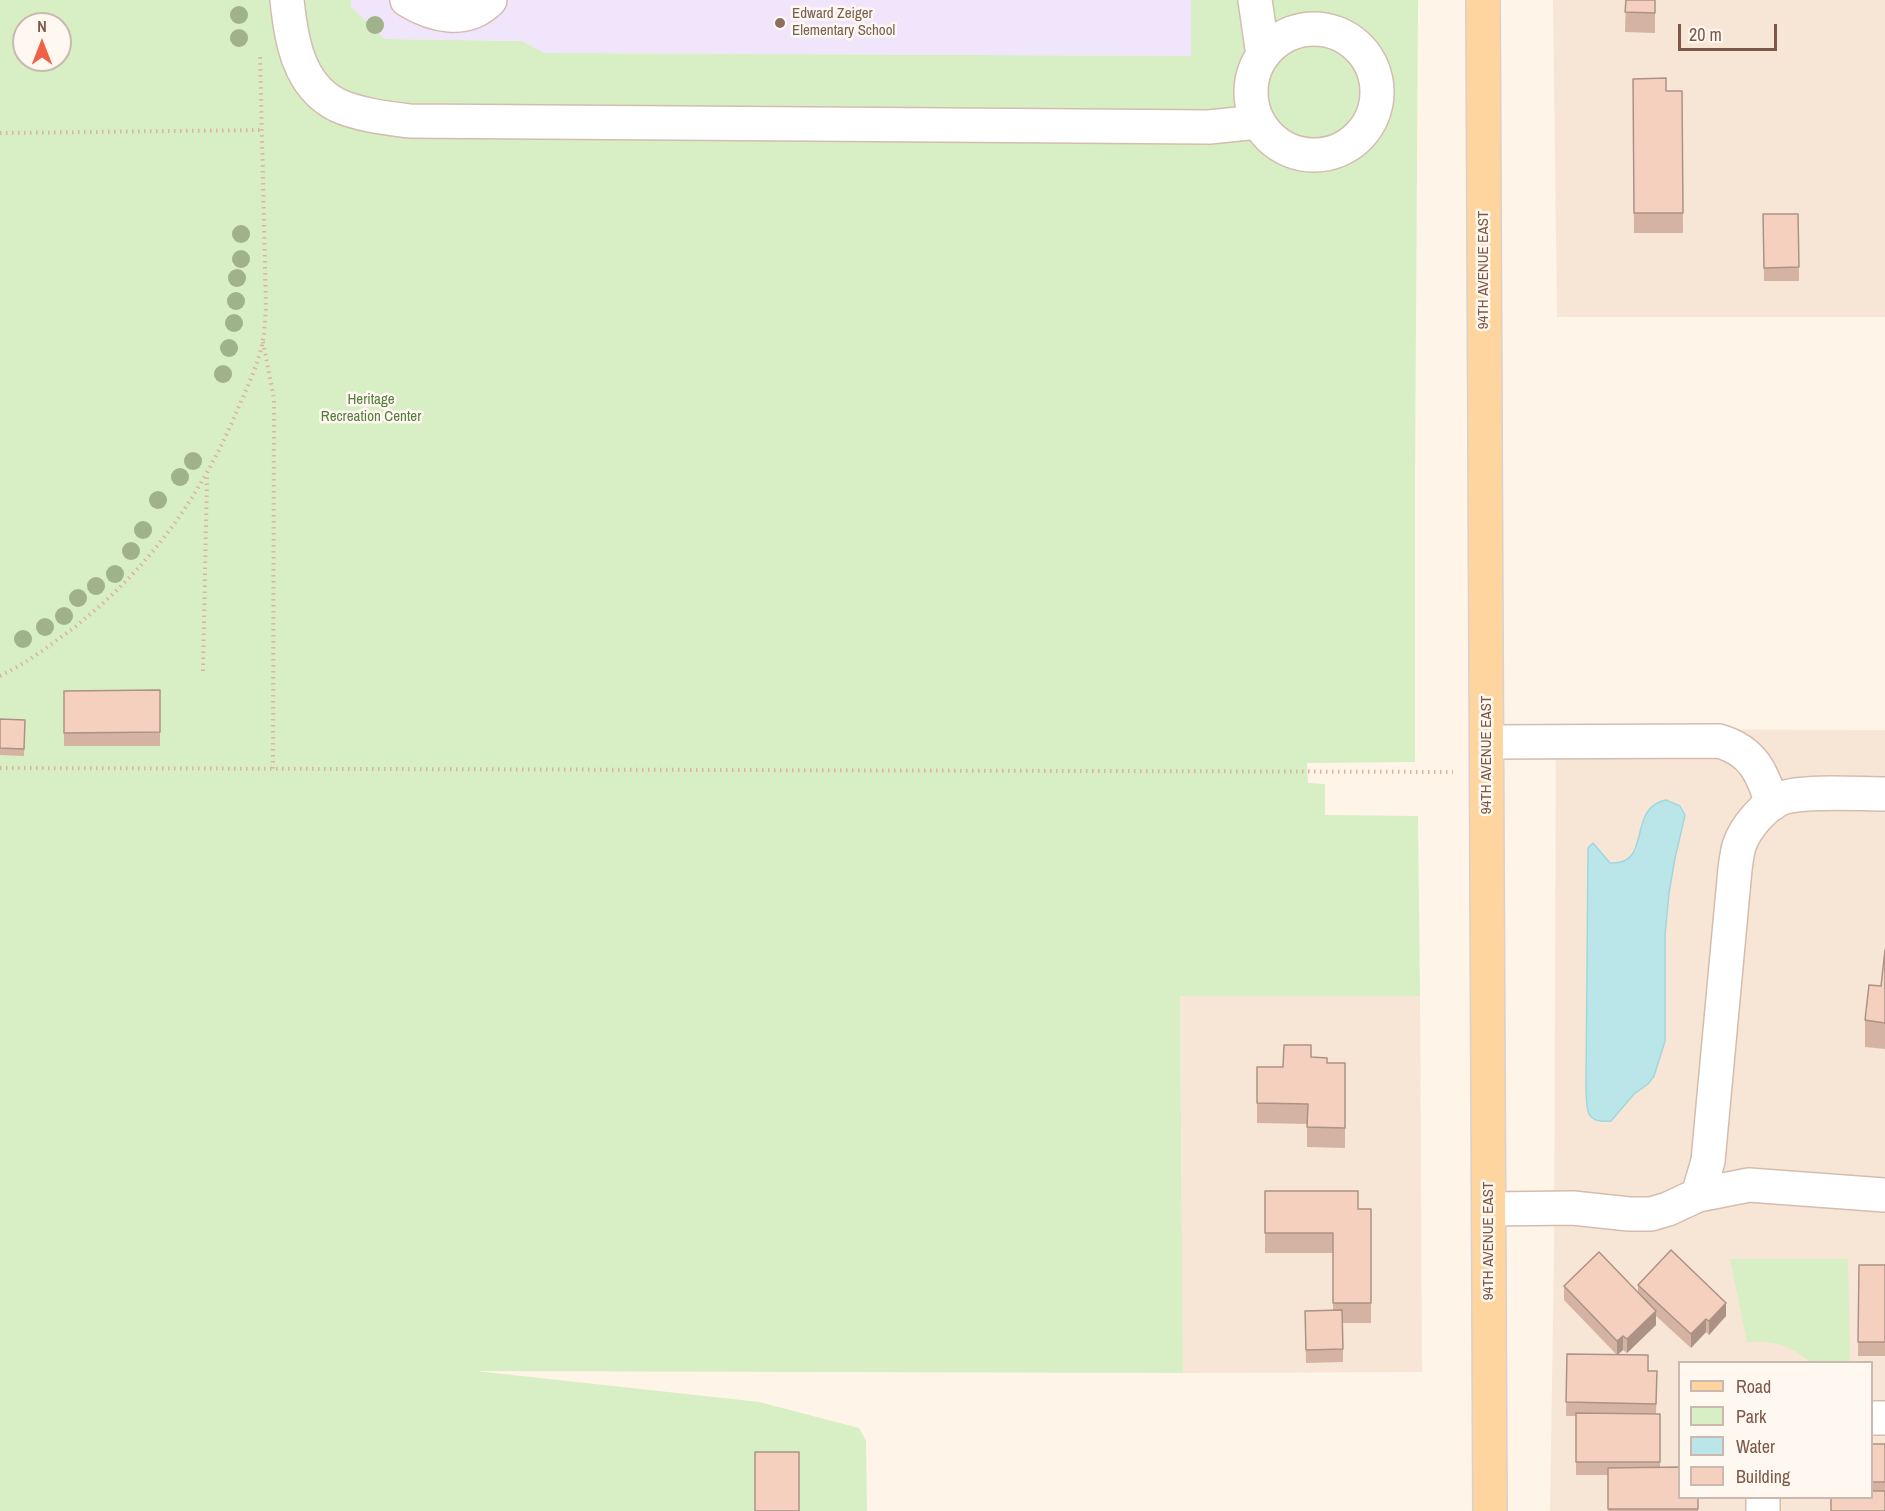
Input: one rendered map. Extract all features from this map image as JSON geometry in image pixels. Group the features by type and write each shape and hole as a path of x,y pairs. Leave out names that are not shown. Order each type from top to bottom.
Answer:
{"main road":[{"name":"94TH AVENUE EAST","path":"1482,0 1490,1511"}],"street":[{"path":"287,0 291,37 296,53 304,72 318,89 337,104 376,116 410,121 1209,127 1258,123"},
{"path":"407,0 425,11 446,16 467,13 490,0"},
{"path":"1255,0 1263,55"},
{"path":"1309,29 1327,30 1344,36 1358,47 1369,62 1376,79 1377,97 1373,114 1364,130 1352,143 1336,152 1318,155 1300,154 1283,148 1269,137 1258,123 1251,106 1250,88 1254,70 1275,41 1291,33 1309,29"},
{"path":"1487,757 1719,741 1733,745 1757,766 1765,780 1772,804"},
{"path":"1698,1195 1708,1161 1739,845 1760,814 1783,798 1808,795 1885,795"},
{"path":"1489,1209 1574,1208 1651,1214 1698,1195 1749,1185 1885,1195"}],"path":[{"path":"0,676 18,667 58,640 99,607 148,558 178,520 207,476 241,403 263,342 266,308 260,49"},
{"path":"0,133 262,130"},
{"path":"263,342 274,399 273,769"},
{"path":"203,671 207,476"},
{"path":"0,768 273,769 1487,757"}],"shaded area":[{"name":"Edward Zeiger Elementary School","path":"351,0 1191,0 1191,56 543,53 522,41 385,39 350,7"},
{"path":"1553,0 1885,0 1885,317 1557,317"},
{"path":"1556,729 1885,730 1885,1511 1550,1511 1554,1258"},
{"path":"1180,996 1420,996 1422,1372 1183,1373"}],"green space":[{"name":"Heritage Recreation Center","path":"0,0 351,0 351,7 385,39 522,41 544,53 1191,56 1191,0 1418,0 1415,762 1307,763 1308,783 1325,784 1325,815 1418,816 1420,996 1180,996 1183,1373 476,1371 759,1402 859,1428 866,1441 867,1511 0,1511"},
{"path":"1730,1259 1848,1259 1850,1361 1810,1361 1783,1345 1747,1342"}],"water":[{"path":"1666,800 1680,806 1685,815 1669,893 1665,935 1665,1041 1654,1076 1648,1084 1634,1094 1611,1121 1596,1120 1592,1118 1587,1109 1586,1089 1588,848 1593,843 1610,863 1623,861 1631,856 1636,846 1646,814 1654,805"}],"building":[{"path":"1626,0 1655,0 1655,13 1625,12"},
{"path":"1666,78 1666,91 1682,91 1683,213 1634,213 1633,79"},
{"path":"1763,214 1798,214 1799,267 1764,268"},
{"path":"160,690 160,732 64,733 64,691"},
{"path":"0,719 25,720 24,749 0,748"},
{"path":"1885,950 1885,1023 1865,1020 1869,985 1881,986"},
{"path":"1284,1045 1311,1045 1311,1057 1327,1058 1327,1063 1345,1063 1345,1128 1307,1127 1308,1104 1257,1103 1257,1067 1283,1067"},
{"path":"1265,1191 1358,1191 1358,1209 1371,1209 1371,1303 1333,1303 1333,1233 1265,1233"},
{"path":"1671,1250 1726,1303 1709,1321 1706,1319 1691,1334 1638,1285"},
{"path":"1599,1252 1656,1311 1627,1339 1623,1336 1617,1341 1564,1286"},
{"path":"1859,1265 1885,1265 1885,1342 1858,1342"},
{"path":"1342,1310 1343,1349 1306,1350 1305,1311"},
{"path":"1567,1354 1648,1355 1648,1371 1657,1371 1656,1404 1566,1402"},
{"path":"1576,1413 1660,1414 1660,1462 1576,1462"},
{"path":"1873,1444 1885,1444 1885,1482 1873,1482"},
{"path":"755,1452 799,1452 799,1511 755,1511"},
{"path":"1678,1467 1678,1499 1698,1499 1698,1509 1608,1509 1608,1468"},
{"path":"1873,1491 1885,1491 1885,1511 1831,1511 1831,1499 1873,1499"}],"place":[{"name":"Edward Zeiger Elementary School","path":"780,23"}]}
